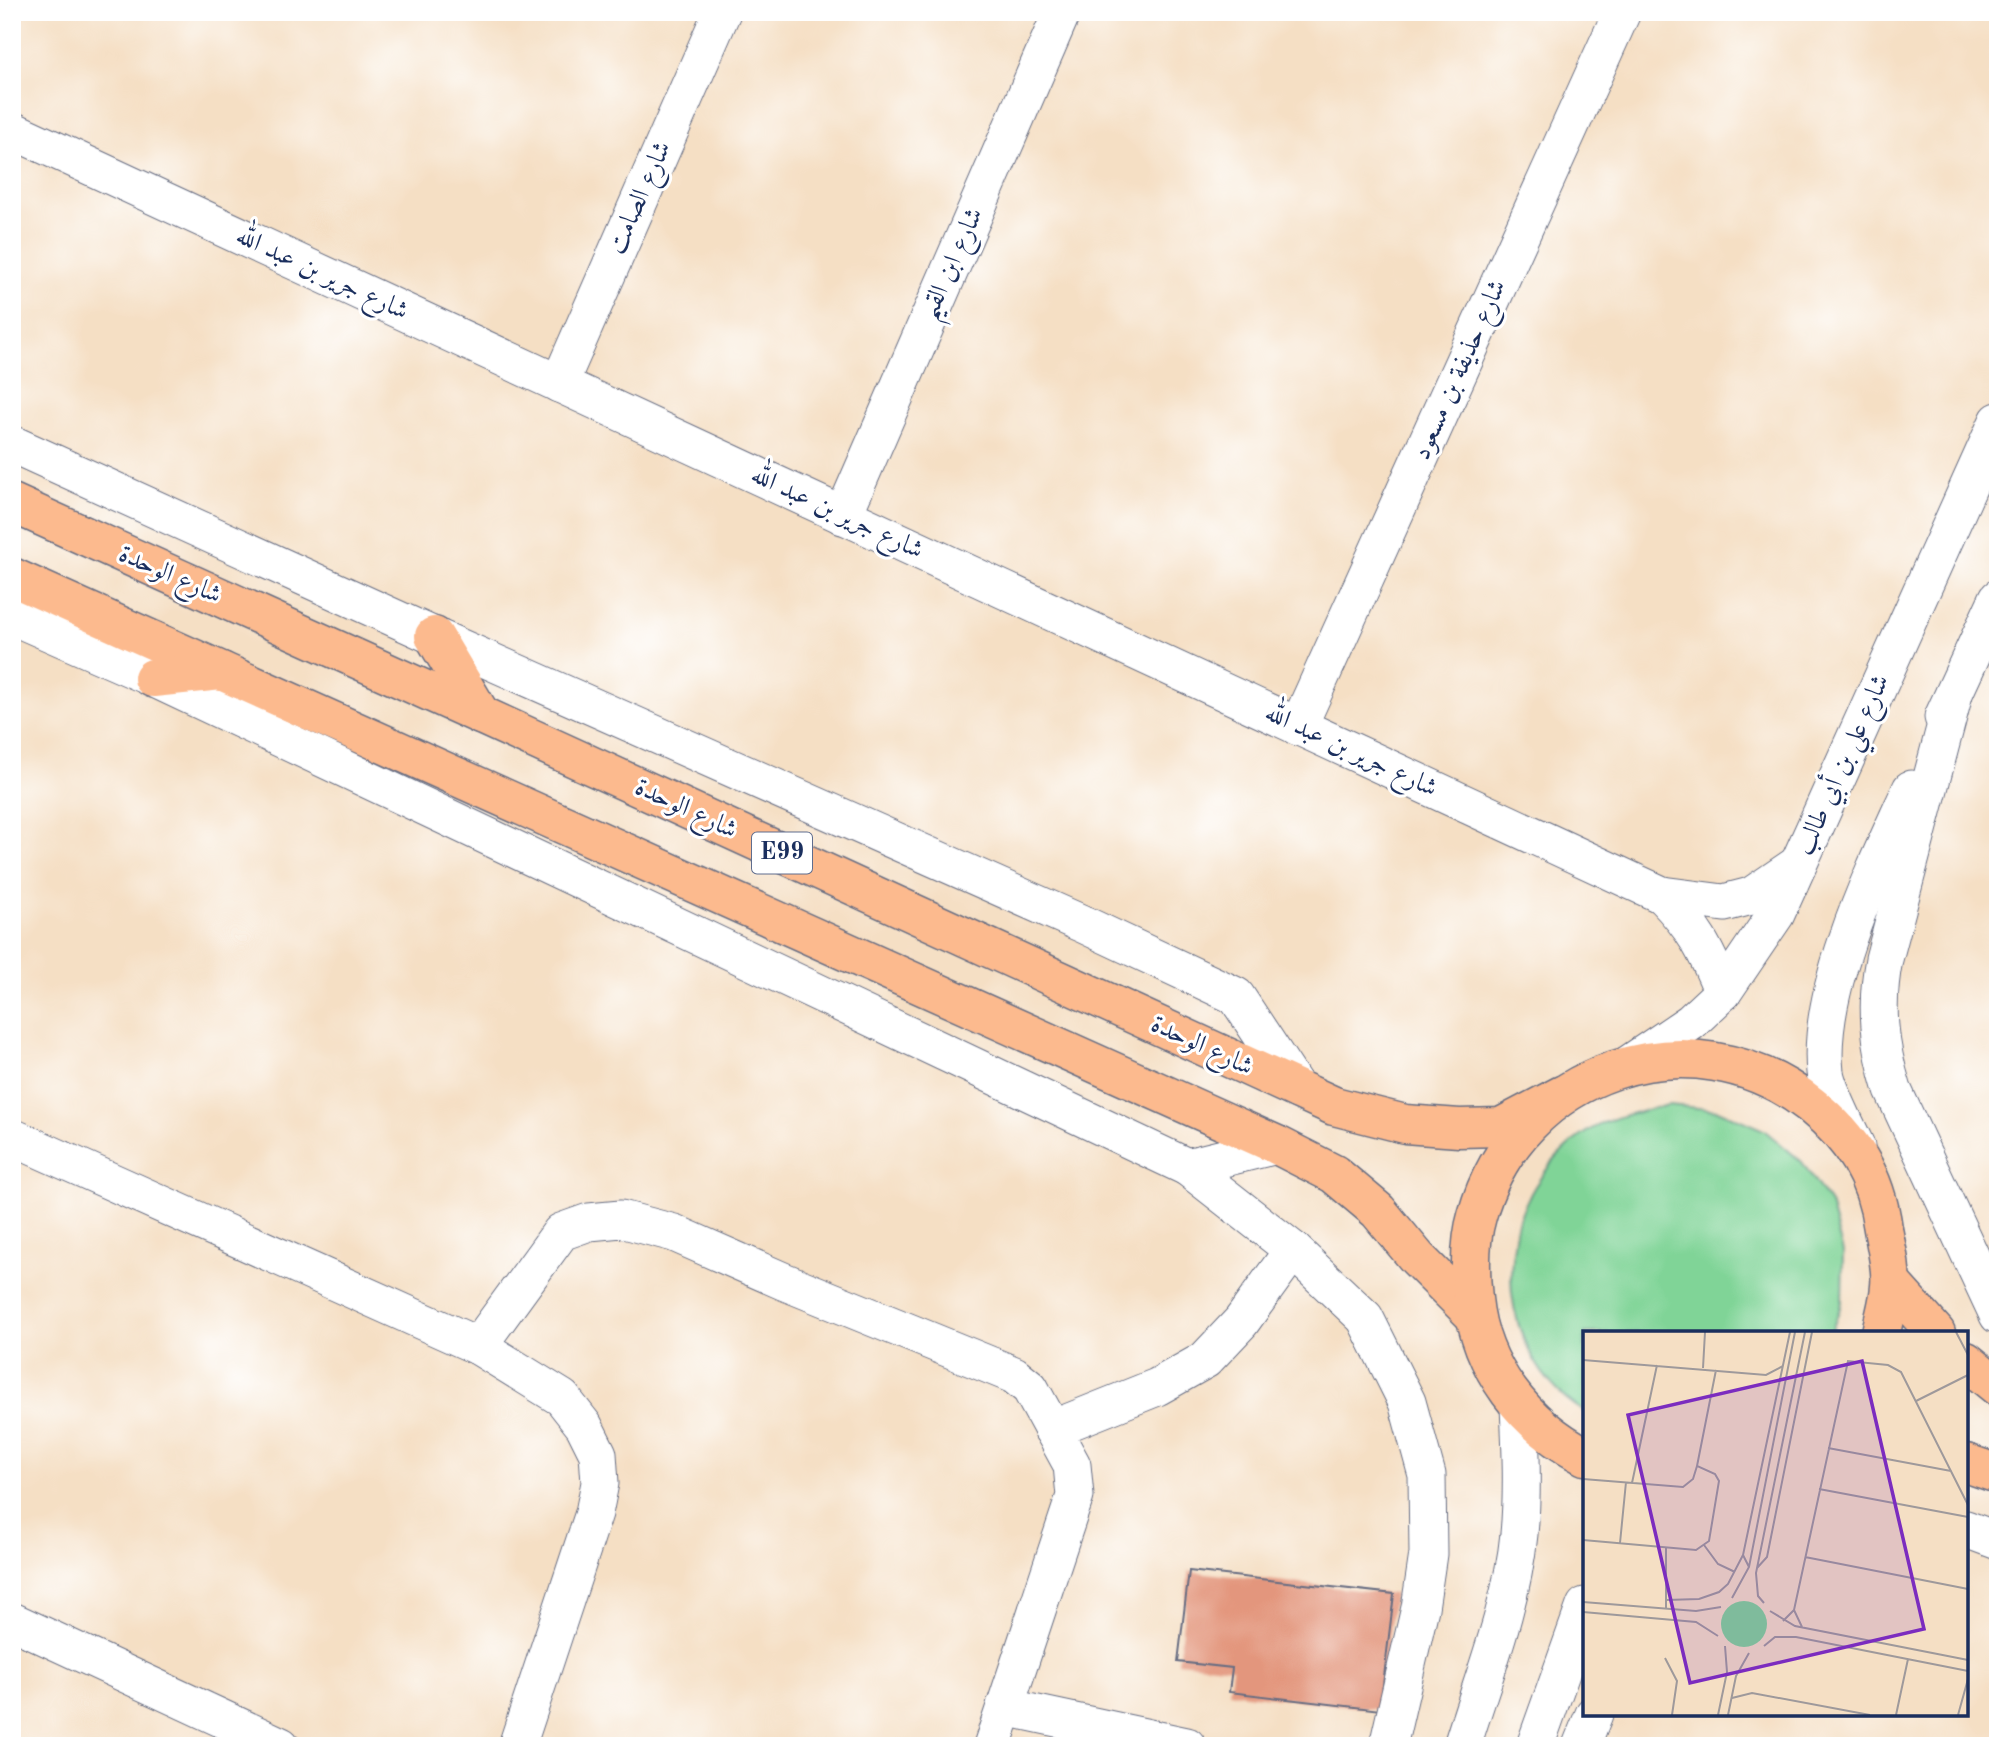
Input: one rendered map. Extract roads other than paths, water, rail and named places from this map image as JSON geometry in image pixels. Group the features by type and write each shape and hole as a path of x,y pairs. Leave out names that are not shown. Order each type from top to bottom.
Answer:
{"main road":[{"name":"شارع الوحدة","path":"12,503 1334,1106 1405,1124 1459,1128 1501,1127 1562,1095"},
{"name":"E99","path":"12,577 1277,1145 1334,1174 1378,1211 1417,1258 1475,1315"},
{"path":"434,636 481,715"},
{"path":"153,678 221,671"},
{"path":"1583,1455 1560,1443 1519,1406 1500,1378 1485,1348 1475,1315 1470,1266 1477,1216 1495,1169 1524,1128 1562,1095 1594,1076 1629,1064 1684,1058 1738,1066 1789,1088 1832,1122 1865,1166 1879,1199 1891,1283 1881,1331"},
{"path":"1891,1283 1934,1331"},
{"path":"1968,1363 1998,1387"}],"street":[{"name":"شارع الصامت","path":"559,384 722,12"},
{"name":"شارع ابن القيم","path":"843,516 1062,12"},
{"name":"شارع حذيفة بن مسعود","path":"1298,727 1622,12"},
{"name":"شارع جرير بن عبد الله","path":"14,131 1662,895 1724,903 1751,895 1798,864"},
{"name":"شارع علي بن أبي طالب","path":"1629,1064 1690,1022 1723,992 1776,914 1998,421"},
{"path":"12,444 434,636 1072,919 1236,996 1298,1090"},
{"path":"1865,1166 1825,1075 1824,1027 1854,923 1881,855 1998,597"},
{"path":"18,625 153,678 1186,1167 1293,1250 1366,1318 1407,1402 1427,1475 1427,1554 1420,1608 1388,1746"},
{"path":"1954,694 1884,959 1879,982 1879,1030 1893,1090 1998,1315"},
{"name":"شارع جرير بن عبد الله","path":"1662,895 1688,921 1702,943 1723,992"},
{"path":"12,1137 478,1346 562,1398 584,1426 598,1454 600,1483 594,1513 517,1746"},
{"path":"1186,1167 1277,1145"},
{"path":"478,1346 561,1232 589,1222 621,1219 674,1233 783,1281 1014,1375 1030,1388 1072,1465 1075,1496 992,1746"},
{"path":"1052,1429 1157,1387 1205,1360 1241,1322 1293,1250"},
{"path":"1462,1746 1508,1597 1519,1536 1522,1478 1519,1406"},
{"path":"1968,1530 1998,1541"},
{"path":"1535,1746 1583,1612"},
{"path":"12,1620 281,1746"},
{"path":"1005,1707 1187,1746"},
{"path":"1581,1746 1593,1716"}]}
